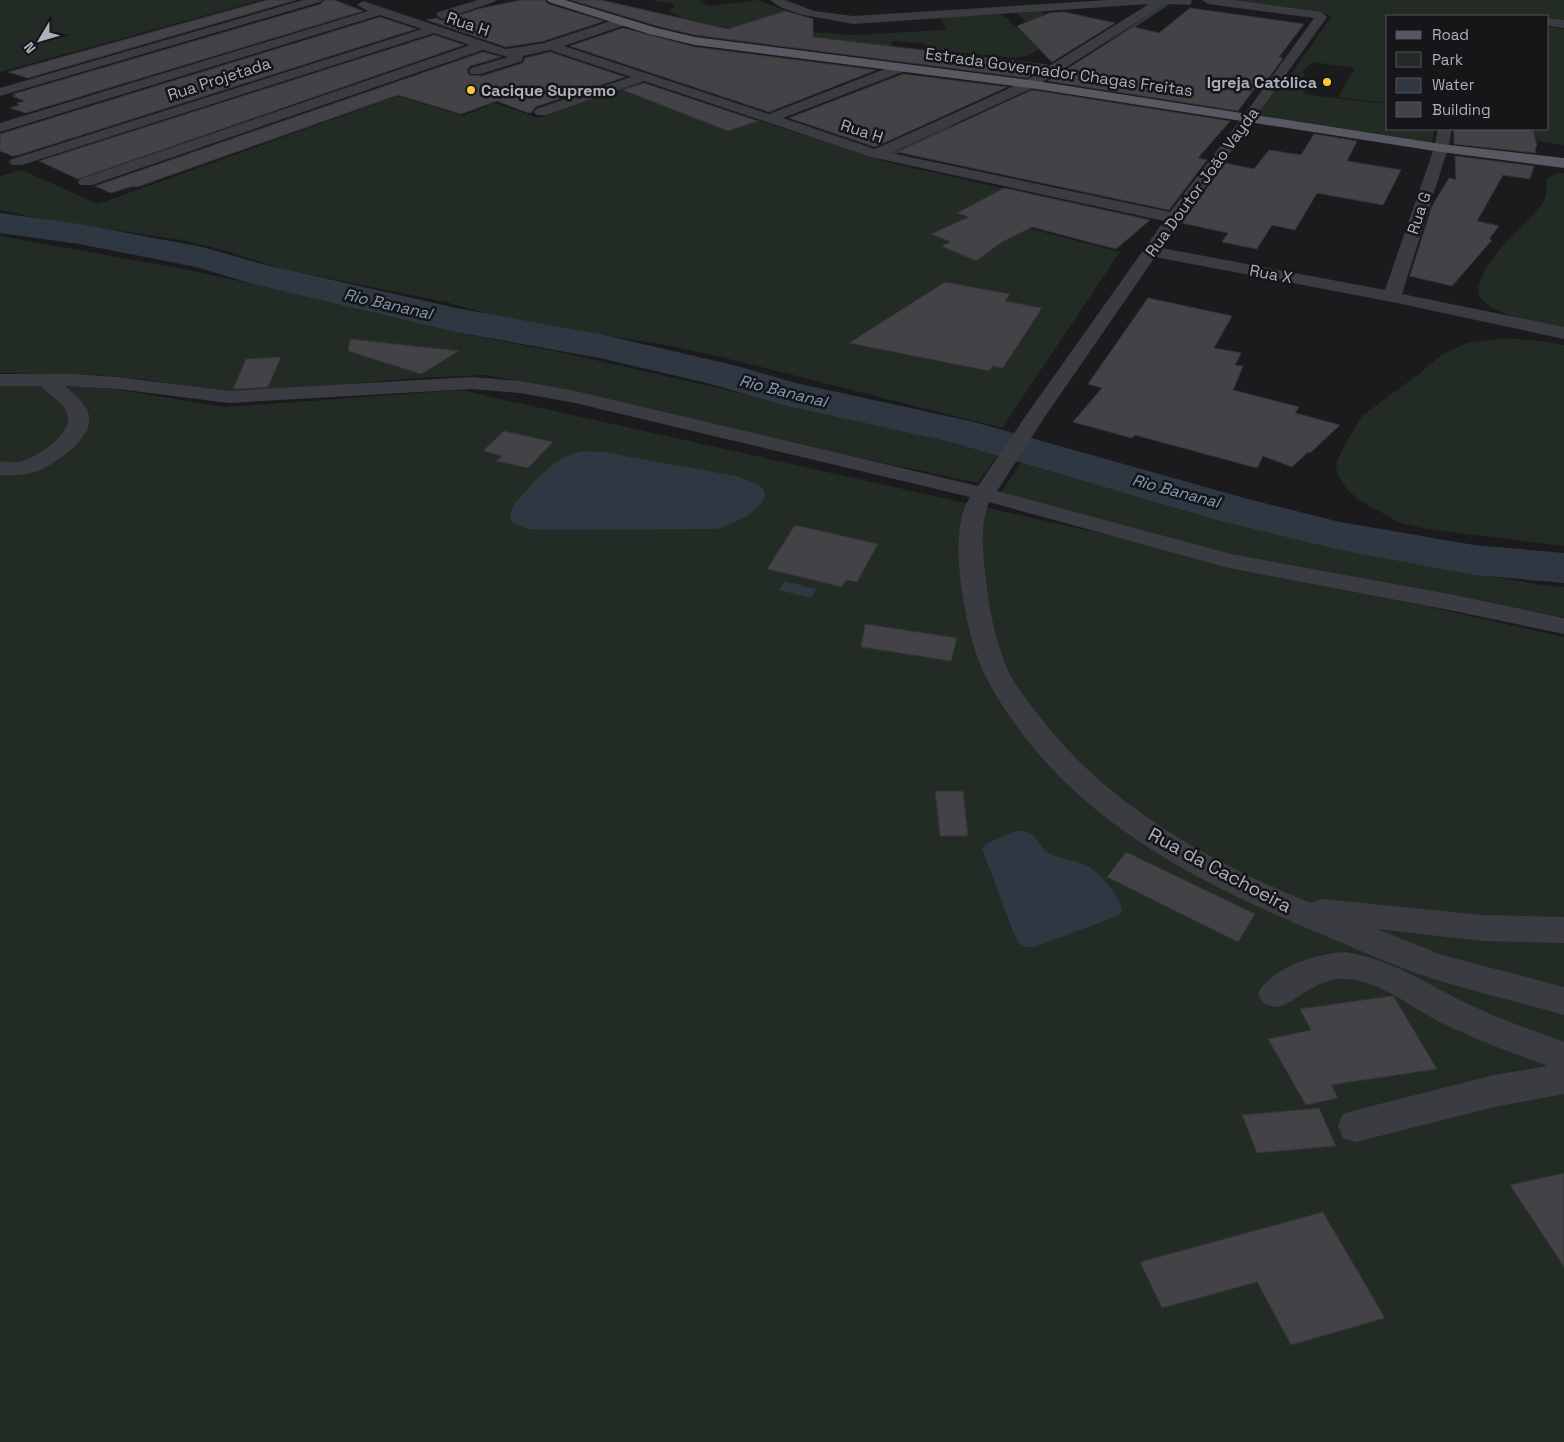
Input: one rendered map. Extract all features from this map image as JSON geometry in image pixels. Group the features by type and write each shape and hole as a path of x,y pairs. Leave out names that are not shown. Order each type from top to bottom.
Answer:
{"main road":[{"name":"Estrada Governador Chagas Freitas","path":"553,0 621,22 695,40 1030,84 1441,148 1564,163"}],"street":[{"path":"0,92 316,0"},
{"name":"Rua H","path":"350,0 500,52 516,53 621,22"},
{"path":"442,15 490,0"},
{"path":"779,2 800,0"},
{"path":"876,154 1030,84 1164,0"},
{"name":"Rua Doutor João Vayda","path":"989,485 1174,218 1250,117 1321,17 1208,0"},
{"path":"779,2 825,16 853,20 1021,4 1186,1"},
{"path":"1170,13 1186,1"},
{"path":"0,128 380,11"},
{"path":"1549,22 1564,24"},
{"name":"Rua Projetada","path":"8,165 432,30"},
{"name":"Rua H","path":"549,44 876,154 1174,218"},
{"path":"86,182 481,46"},
{"path":"146,50 200,66"},
{"path":"476,71 517,58 516,53"},
{"path":"768,119 900,68"},
{"path":"541,112 643,77"},
{"path":"1030,101 1056,88 1072,77"},
{"name":"Rua G","path":"1392,297 1441,148 1445,130"},
{"path":"906,161 924,152"},
{"name":"Rua X","path":"1151,252 1392,297 1564,333"},
{"path":"0,380 118,383 229,397 450,384 520,387 989,485 1229,561 1449,602 1564,626"},
{"path":"0,468 27,467 44,460 76,431 80,418 76,408 45,380"},
{"name":"Rua da Cachoeira","path":"989,485 973,516 971,532 976,602 983,638 993,668 1021,714 1048,748 1111,808 1183,855 1291,908 1437,967 1564,1001"},
{"path":"1291,908 1482,928 1564,930"},
{"path":"1275,993 1307,974 1330,966 1350,966 1368,970 1392,980 1456,1015 1564,1057"},
{"path":"1356,1126 1494,1091 1564,1079"}],"green space":[{"path":"0,0 261,0 0,72"},
{"path":"650,0 702,0 699,2 710,6 758,0 795,14 811,32 853,35 944,30 946,29 941,19 944,17 998,14 1004,16 1015,26 1024,28 1032,27 1016,13 1043,11 1046,12 1042,15 1050,19 1037,47 1038,50 1027,56 1016,58 933,50 925,47 927,45 923,43 895,41 891,43 892,49 737,30 682,18 668,10 675,7 673,4"},
{"path":"1226,0 1564,0 1564,23 1549,22 1549,15 1386,15 1386,103 1338,97 1355,68 1312,62 1306,67 1303,78 1308,79 1306,84 1311,84 1303,94 1386,104 1386,130 1435,130 1431,145 1256,117 1274,90 1279,91 1332,16"},
{"path":"1549,27 1564,29 1564,145 1464,130 1549,130"},
{"path":"640,82 887,162 1055,200 1024,227 1120,252 1002,428 725,358 666,345 513,321 446,302 283,269 223,250 182,240 52,221 0,210 0,176 22,170 98,204 398,96 463,116 495,103 538,118"},
{"path":"1558,173 1564,173 1564,328 1511,316 1486,303 1479,295 1479,285 1489,263 1538,209 1545,198 1547,178"},
{"path":"0,236 189,270 357,307 465,334 564,353 1000,452 978,483 781,441 535,384 486,375 416,378 310,388 223,392 150,380 101,375 0,373"},
{"path":"1504,338 1564,345 1564,546 1426,529 1400,523 1359,500 1347,489 1338,476 1336,467 1347,440 1362,416 1443,354 1467,343"},
{"path":"0,385 89,387 121,390 225,407 461,390 1564,637 1564,1442 0,1442"},
{"path":"1025,457 1271,531 1400,561 1564,587 1564,617 1346,579 1240,557 1000,493"}],"water":[{"path":"584,451 603,452 736,476 760,486 764,490 765,497 750,513 737,521 716,529 545,530 527,529 512,522 511,513 514,504 545,471 563,458"},
{"path":"784,581 816,589 811,598 779,590"},
{"path":"1017,831 1029,833 1050,854 1078,862 1092,869 1114,892 1122,911 1117,916 1040,945 1029,947 1021,944 1016,939 982,849 987,843"}],"building":[{"path":"267,0 296,0 28,78 8,72"},
{"path":"324,0 334,0 363,11 26,113 10,108 20,105 17,103 25,101 12,96 16,95 13,94 321,4"},
{"path":"521,0 545,0 548,4 604,21 544,41 506,47 427,20 437,18 442,21 478,9"},
{"path":"571,0 601,0 728,29 785,11 813,19 813,37 1048,65 1027,78 695,35 657,26"},
{"path":"1190,8 1304,24 1279,57 1283,58 1261,89 1254,89 1238,111 1048,81 1133,27 1159,33"},
{"path":"1064,12 1115,23 1052,62 1017,26 1050,13"},
{"path":"380,17 416,29 22,154 13,156 0,151 0,134"},
{"path":"623,28 695,47 876,70 769,112 570,46"},
{"path":"434,35 464,45 78,179 39,161"},
{"path":"483,52 501,57 470,66 467,70 469,75 482,76 523,63 525,58 550,52 625,77 535,107 532,112 528,113 497,101 461,114 398,95 137,187 133,186 111,193 95,186"},
{"path":"903,74 1007,87 875,147 789,118"},
{"path":"644,83 758,121 728,131 623,90"},
{"path":"1032,90 1230,121 1198,158 1207,160 1169,210 897,152"},
{"path":"1454,130 1533,130 1537,146 1535,148 1536,153 1454,144"},
{"path":"1314,134 1357,141 1347,161 1401,170 1383,205 1317,193 1295,230 1272,225 1257,249 1222,242 1228,233 1182,223 1225,163 1254,169 1269,150 1301,155"},
{"path":"1455,156 1534,166 1530,179 1503,175 1477,221 1499,226 1489,239 1492,240 1452,286 1410,276 1432,206 1449,178 1456,180"},
{"path":"1004,188 1150,220 1116,249 1032,227 1002,242 976,261 941,246 951,242 931,234 969,217 957,213"},
{"path":"945,282 1010,294 1005,301 1042,308 1003,368 993,366 989,371 849,343"},
{"path":"1148,298 1232,316 1214,348 1241,353 1235,365 1243,366 1233,390 1299,407 1295,413 1340,425 1292,467 1263,456 1257,468 1135,435 1132,438 1073,422 1102,388 1088,384"},
{"path":"350,339 459,351 421,374 348,351"},
{"path":"281,357 268,387 233,389 246,359"},
{"path":"504,431 553,442 528,468 496,461 502,456 483,451"},
{"path":"795,525 878,544 857,582 846,580 842,587 767,569"},
{"path":"865,624 957,638 951,661 861,647"},
{"path":"935,791 963,791 968,836 940,836"},
{"path":"1126,852 1255,914 1238,942 1107,877"},
{"path":"1394,997 1437,1069 1331,1085 1338,1098 1306,1105 1268,1039 1311,1030 1300,1009"},
{"path":"1319,1108 1336,1146 1257,1153 1242,1115"},
{"path":"1564,1173 1564,1267 1510,1185"},
{"path":"1323,1212 1385,1318 1291,1345 1257,1282 1162,1308 1140,1262"}],"waterway":[{"path":"1110,42 1171,2"},
{"path":"887,156 952,127"},
{"name":"Rio Bananal","path":"0,223 79,234 202,258 253,273 456,320 604,347 719,374 788,394 959,431 1234,510 1340,536 1474,560 1564,568"}],"place":[{"name":"Igreja Católica","path":"1327,82"},
{"name":"Cacique Supremo","path":"471,90"}]}
